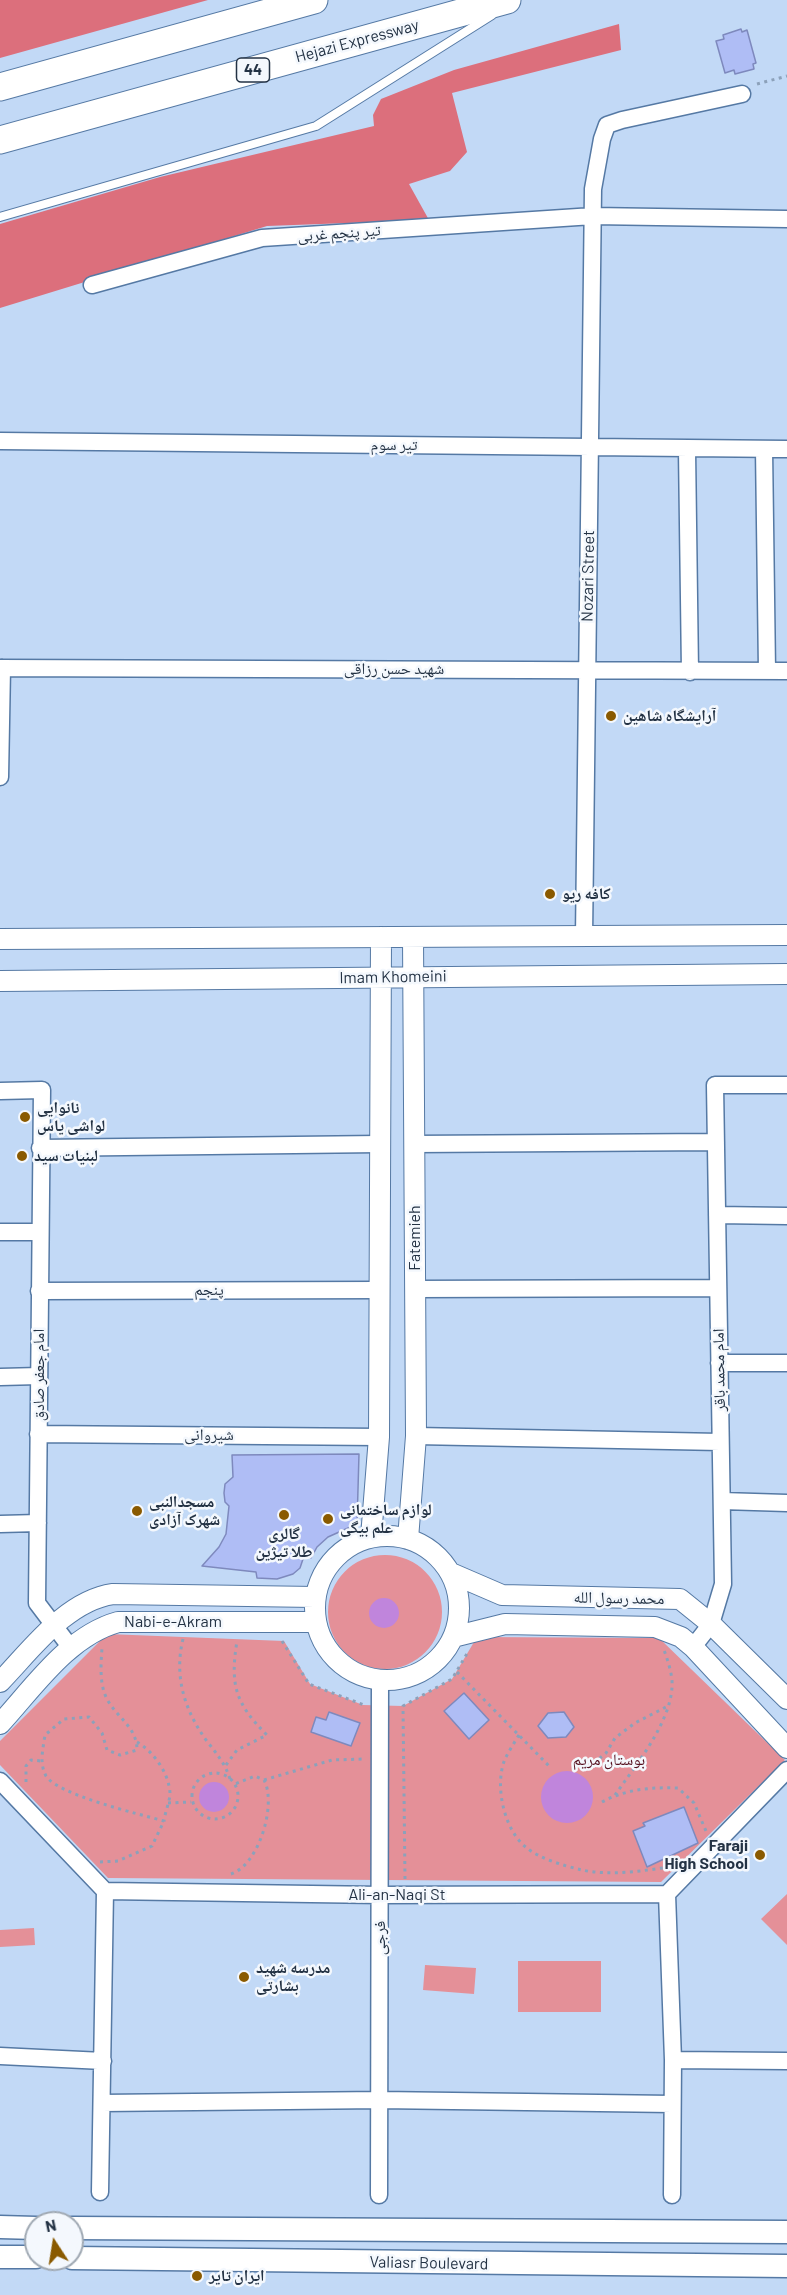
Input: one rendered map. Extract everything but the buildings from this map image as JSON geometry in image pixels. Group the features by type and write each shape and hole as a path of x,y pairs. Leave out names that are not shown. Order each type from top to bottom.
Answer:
{"highway":[{"path":"0,87 314,0"},
{"name":"Hejazi Expressway","path":"0,140 507,0"}],"main road":[{"path":"0,2227 24,2228"},
{"name":"Valiasr Boulevard","path":"84,2228 787,2232"},
{"path":"0,2257 24,2257"},
{"name":"Valiasr Boulevard","path":"84,2258 787,2266"}],"street":[{"name":"Nozari Street","path":"584,936 593,189 602,138 607,125 742,94"},
{"name":"تیر پنجم غربی","path":"92,285 262,238 593,216 787,219"},
{"name":"تیر سوم","path":"0,441 589,446 687,450 787,449"},
{"path":"764,448 767,671"},
{"path":"687,450 690,672"},
{"path":"0,777 1,668"},
{"name":"شهید حسن رزاقی","path":"1,668 787,671"},
{"path":"0,939 787,934"},
{"path":"371,1537 379,1437 381,937"},
{"name":"Fatemieh","path":"408,1539 416,1436 412,937"},
{"name":"Imam Khomeini","path":"0,981 787,974"},
{"name":"امام محمد باقر","path":"693,1647 711,1624 723,1584 715,1084 787,1085"},
{"name":"امام جعفر صادق","path":"0,1091 42,1090 39,1232 38,1603 71,1648"},
{"path":"414,1144 716,1142"},
{"path":"40,1148 379,1144"},
{"path":"717,1215 787,1216"},
{"path":"0,1232 39,1232"},
{"path":"415,1289 718,1288"},
{"name":"پنجم","path":"39,1291 379,1290"},
{"path":"719,1363 787,1363"},
{"path":"0,1377 39,1376"},
{"name":"شیروانی","path":"38,1434 379,1437"},
{"path":"416,1436 720,1442"},
{"path":"722,1501 787,1503"},
{"path":"0,1524 38,1523"},
{"path":"390,1536 408,1539 425,1546 440,1558 451,1573 460,1605 453,1637 441,1656 424,1670 403,1679 380,1680 362,1676 339,1662 321,1640 315,1622 315,1597 321,1576 334,1558 351,1545 371,1537 390,1536"},
{"name":"محمد رسول الله","path":"451,1573 502,1595 680,1599 711,1624 787,1699"},
{"name":"Nabi-e-Akram","path":"0,1682 77,1606 97,1596 113,1594 315,1597"},
{"name":"Nabi-e-Akram","path":"0,1724 71,1648 88,1634 118,1622 315,1622"},
{"name":"محمد رسول الله","path":"453,1637 505,1624 655,1627 681,1637 693,1647 787,1748"},
{"name":"فرجی","path":"379,2195 380,1680"},
{"path":"672,2195 673,2060 668,1894 787,1770"},
{"path":"0,1781 105,1891 100,2192"},
{"name":"Ali-an-Naqi St","path":"105,1891 380,1887 668,1894"},
{"path":"0,2056 103,2061"},
{"path":"673,2060 787,2061"},
{"path":"102,2103 380,2100 672,2104"}],"lane":[{"path":"0,217 316,126 516,0"}],"path":[{"path":"173,1637 184,1637 179,1654 179,1677 184,1701 199,1728 226,1765 238,1792 236,1808 224,1818 207,1819 195,1809 192,1802 193,1787 202,1776 217,1773 231,1779"},
{"path":"226,1639 237,1639 234,1663 237,1690 246,1714 267,1735 237,1750 226,1765"},
{"path":"615,1795 639,1761 668,1706 672,1686 661,1640"},
{"path":"272,1641 284,1641 309,1684 370,1706"},
{"path":"103,1645 101,1673 106,1698 137,1737 137,1750 120,1755 107,1750 102,1733 89,1717 64,1719 45,1735 41,1761 47,1778 74,1794 164,1821"},
{"path":"405,1879 403,1706 452,1680 472,1646"},
{"path":"457,1672 550,1767"},
{"path":"588,1768 606,1753 615,1738 628,1728 668,1706"},
{"path":"519,1735 504,1761 500,1787 506,1816 525,1847 538,1855 583,1870 637,1871 677,1866 669,1874"},
{"path":"100,1870 93,1862 118,1861 152,1846 164,1821 170,1793 162,1769 147,1748 137,1742"},
{"path":"264,1780 332,1760 367,1759"},
{"path":"26,1785 26,1766 31,1760 41,1761"},
{"path":"226,1875 235,1874 248,1862 261,1841 269,1808 269,1789 264,1780 255,1776 235,1784"},
{"path":"602,1802 615,1795 650,1787 678,1788 694,1803 708,1836 715,1828"},
{"path":"168,1803 192,1802"},
{"path":"380,1887 405,1879 417,1880"}],"green space":[{"path":"385,1555 407,1560 425,1572 437,1590 442,1612 437,1634 425,1652 407,1664 385,1669 363,1664 345,1652 333,1634 328,1612 333,1590 345,1572 363,1560"},
{"name":"بوستان مریم","path":"107,1634 284,1641 310,1684 363,1705 403,1706 452,1679 477,1637 659,1638 785,1760 661,1882 108,1878 0,1765 0,1741"},
{"path":"787,1894 787,1945 761,1919"},
{"path":"34,1928 35,1945 0,1947 0,1930"},
{"path":"518,1961 601,1961 601,2012 518,2012"},
{"path":"425,1965 476,1968 474,1994 423,1990"}],"shaded area":[{"path":"0,0 208,0 0,58"},
{"path":"619,24 621,50 452,93 467,152 450,171 409,184 429,220 267,226 0,308 0,224 160,177 374,126 373,115 381,99 454,70"},
{"path":"384,1598 395,1602 399,1613 395,1624 384,1628 373,1624 369,1613 373,1602"},
{"path":"567,1771 581,1775 589,1783 593,1797 589,1811 581,1819 567,1823 553,1819 545,1811 541,1797 545,1783 553,1775"},
{"path":"214,1782 225,1786 229,1797 225,1808 214,1812 203,1808 199,1797 203,1786"}],"place":[{"name":"آرایشگاه شاهین","path":"611,716"},
{"name":"کافه ریو","path":"550,894"},
{"name":"نانوایی لواشی یاس","path":"25,1117"},
{"name":"لبنیات سید","path":"22,1156"},
{"name":"مسجدالنبی شهرک آزادی","path":"137,1511"},
{"name":"گالری طلا تیژین","path":"284,1515"},
{"name":"لوازم ساختمانی علم بیگی","path":"328,1519"},
{"name":"Faraji High School","path":"760,1855"},
{"name":"مدرسه شهید بشارتی","path":"244,1977"},
{"name":"ایران تایر","path":"197,2276"}]}
